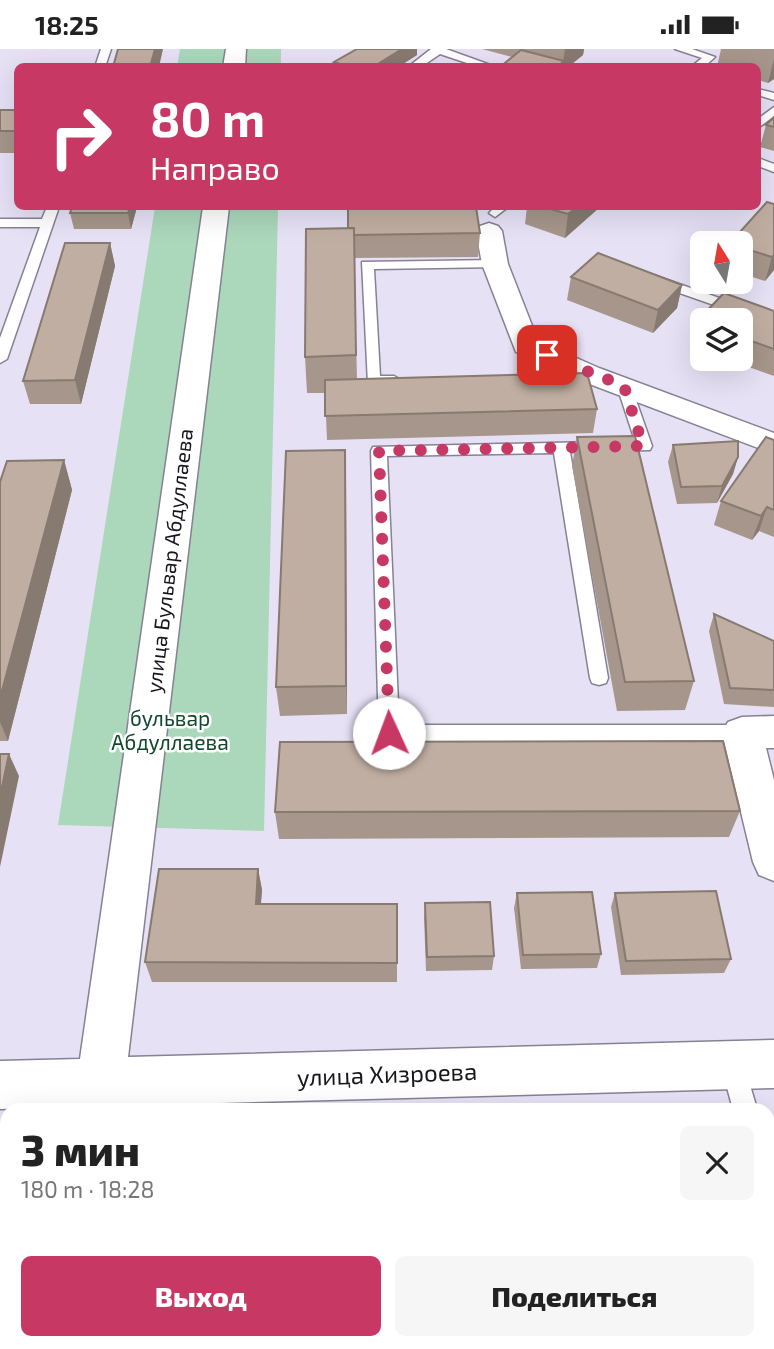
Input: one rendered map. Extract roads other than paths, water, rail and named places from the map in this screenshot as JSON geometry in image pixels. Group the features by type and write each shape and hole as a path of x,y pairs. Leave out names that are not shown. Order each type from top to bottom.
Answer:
{"street":[{"name":"улица Бульвар Абдуллаева","path":"102,1083 216,210"},
{"path":"495,217 495,264 526,346 589,374 774,444"},
{"path":"758,733 772,849"},
{"name":"улица Хизроева","path":"0,1085 102,1083 174,1091 750,1079"}],"lane":[{"path":"419,63 438,49 479,63"},
{"path":"680,49 710,57 701,63"},
{"path":"761,122 774,110"},
{"path":"0,359 52,210"},
{"path":"0,223 47,223"},
{"path":"413,380 373,381 367,265 495,264"},
{"path":"647,277 774,322"},
{"path":"548,375 589,374"},
{"path":"624,386 643,446 379,451 389,733 758,733"},
{"path":"561,448 599,678"}],"park label":[{"name":"бульвар Абдуллаева","path":"170,731"}]}
